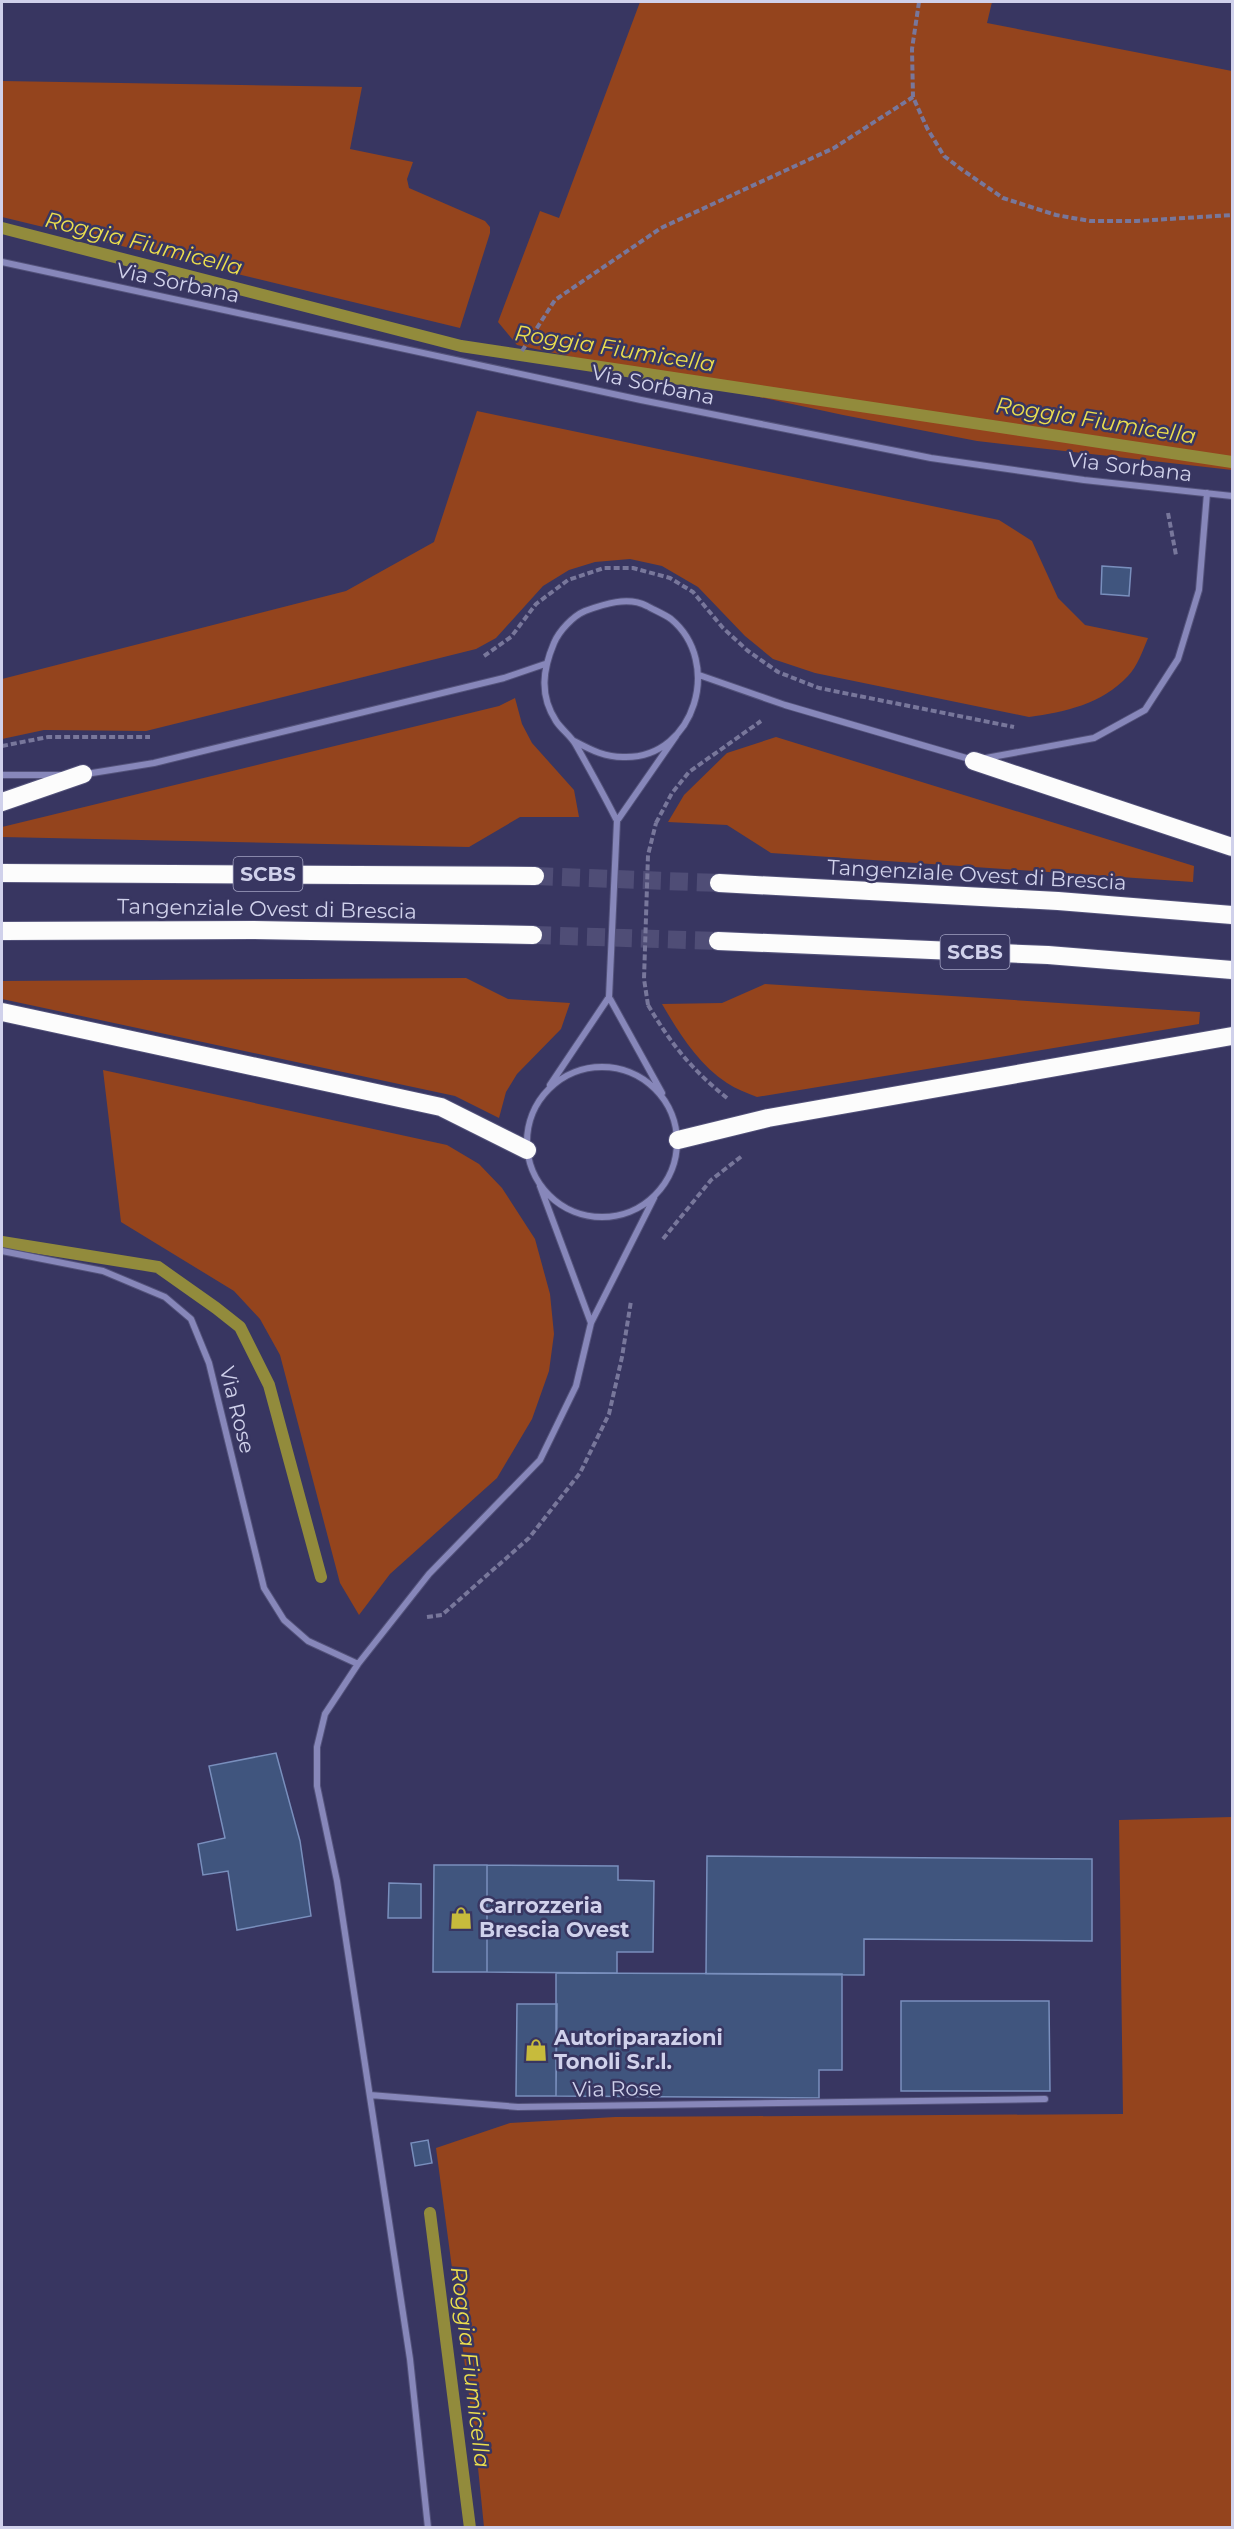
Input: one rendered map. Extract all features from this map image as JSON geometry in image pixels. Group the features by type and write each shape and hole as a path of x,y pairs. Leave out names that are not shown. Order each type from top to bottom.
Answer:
{"highway":[{"path":"974,761 1233,847"},
{"path":"2,802 83,774"},
{"name":"Tangenziale Ovest di Brescia","path":"2,873 535,876"},
{"name":"Tangenziale Ovest di Brescia","path":"719,883 1058,901 1233,915"},
{"name":"Tangenziale Ovest di Brescia","path":"2,931 253,930 533,935"},
{"name":"SCBS","path":"718,941 1048,955 1233,970"},
{"path":"2,1012 441,1107 527,1149"},
{"path":"678,1140 768,1118 1233,1036"}],"street":[{"name":"Via Sorbana","path":"2,262 509,371 931,458 1084,480 1233,496"},
{"path":"699,675 974,761 1094,738 1145,710 1178,658 1199,590 1207,493"},
{"path":"591,1323 527,1149 530,1116 609,997 617,821 574,741 555,720 545,693 545,664 558,634 581,613 611,602 643,604 671,619 691,644 699,675 694,708 617,821"},
{"path":"2,775 83,774 176,757 493,681 545,664"},
{"path":"574,741 599,754 627,758 653,751 676,736"},
{"path":"428,2528 410,2359 337,1881 317,1786 317,1748 325,1713 358,1664 429,1574 540,1460 576,1386 591,1323 654,1197 672,1171 678,1140 669,1104 609,997"},
{"path":"548,1088 571,1072 598,1066 626,1069 650,1083 669,1104"},
{"path":"538,1182 556,1202 579,1214 606,1218 631,1212 654,1197"},
{"name":"Via Rose","path":"2,1251 104,1271 165,1297 191,1319 209,1363 264,1588 284,1620 308,1641 358,1664"},
{"name":"Via Rose","path":"370,2095 518,2107 1045,2099"}],"path":[{"path":"919,2 912,49 913,97 927,128 944,156 1004,198 1056,215 1090,221 1137,221 1233,215"},
{"path":"509,371 555,300 661,228 834,148 913,97"},
{"path":"1162,488 1178,564"},
{"path":"474,658 485,656"},
{"path":"648,1005 644,979 648,855 656,823 672,793 689,772 763,720 778,672 819,688 1024,729"},
{"path":"2,746 48,737 150,737 161,735"}],"shaded area":[{"path":"640,2 992,2 987,23 1232,71 1232,470 977,441 843,415 517,345 498,322 540,211 559,218"},
{"path":"2,81 362,87 350,149 413,162 407,179 409,188 485,221 490,227 460,328 2,217"},
{"path":"477,411 999,520 1032,541 1058,598 1085,625 1148,638 1131,672 1107,694 1069,709 1029,717 815,673 773,659 745,636 698,587 662,566 630,559 595,562 569,570 543,586 496,638 476,649 146,731 44,730 2,739 2,679 346,591 434,542"},
{"path":"515,698 522,724 532,743 574,790 579,817 520,817 469,847 2,837 2,827 499,706"},
{"path":"776,737 1194,866 1193,882 771,853 727,825 668,822 684,795 727,753"},
{"path":"466,978 508,999 570,1003 561,1029 517,1074 506,1092 499,1118 455,1096 2,999 2,981"},
{"path":"765,984 1200,1012 1199,1024 757,1097 730,1085 707,1067 682,1037 662,1004 722,1003"},
{"path":"103,1070 447,1145 479,1164 502,1188 535,1239 550,1294 554,1334 549,1371 532,1419 497,1478 390,1574 359,1615 340,1583 280,1355 260,1319 234,1291 121,1222"},
{"path":"1232,1817 1232,2527 484,2527 476,2448 436,2148 510,2123 615,2117 1123,2114 1119,1820"}],"building":[{"path":"1102,566 1131,568 1129,596 1101,594"},
{"path":"276,1753 300,1841 311,1916 237,1930 228,1871 203,1875 198,1844 225,1838 209,1766"},
{"path":"707,1856 1092,1859 1092,1941 864,1939 864,1975 706,1974"},
{"name":"Carrozzeria Brescia Ovest","path":"434,1865 487,1865 487,1972 433,1972"},
{"path":"487,1865 618,1866 618,1880 654,1881 653,1952 617,1952 617,1973 487,1972"},
{"path":"389,1883 421,1884 421,1918 388,1918"},
{"path":"556,1973 842,1974 842,2070 819,2070 819,2098 556,2096"},
{"path":"901,2001 1049,2001 1050,2091 901,2091"},
{"name":"Autoriparazioni Tonoli S.r.l.","path":"517,2004 557,2004 556,2096 516,2096"},
{"path":"428,2140 432,2163 415,2166 411,2143"}],"waterway":[{"name":"Roggia Fiumicella","path":"2,228 461,346 1232,462"},
{"name":"Roggia Fiumicella","path":"2,1242 158,1267 240,1327 269,1385 321,1577"},
{"name":"Roggia Fiumicella","path":"430,2213 470,2528"}],"tunnel":[{"path":"535,876 719,883"},
{"path":"533,935 718,941"}],"place":[{"name":"Carrozzeria Brescia Ovest","path":"461,1918"},
{"name":"Autoriparazioni Tonoli S.r.l.","path":"536,2050"}]}
